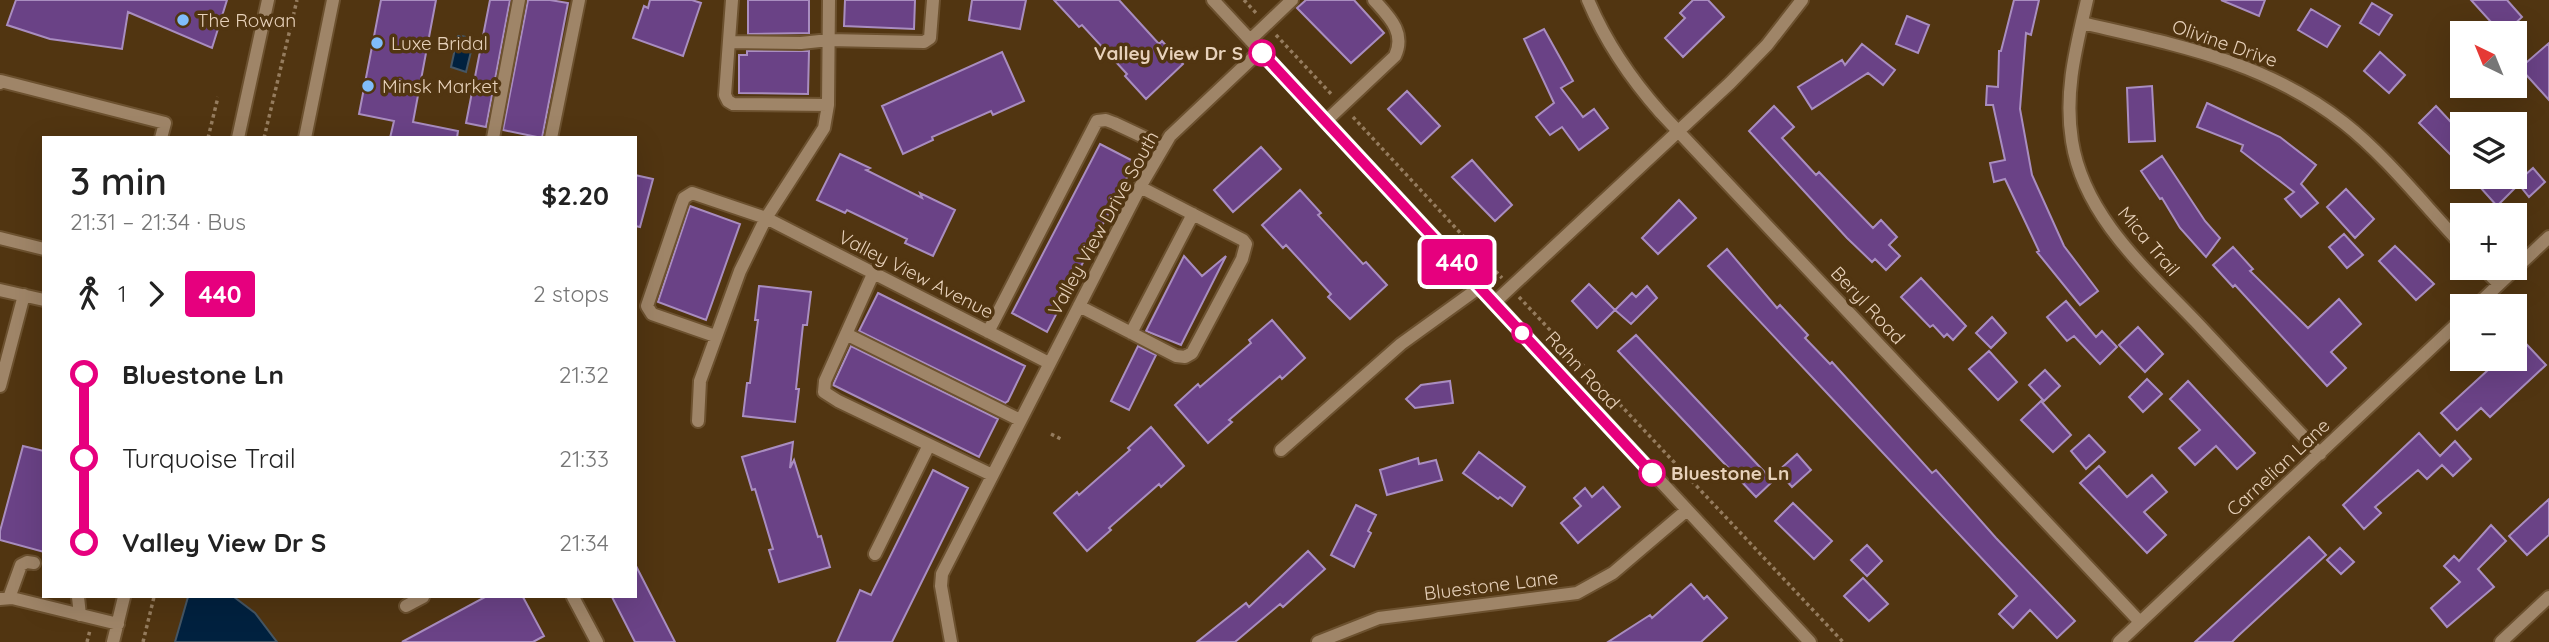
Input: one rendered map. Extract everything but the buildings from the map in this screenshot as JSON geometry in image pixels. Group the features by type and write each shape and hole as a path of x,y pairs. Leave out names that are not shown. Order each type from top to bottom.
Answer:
{"street":[{"path":"238,136 268,0"},
{"path":"305,136 333,0"},
{"path":"493,136 519,0"},
{"path":"551,136 579,0"},
{"path":"732,0 725,95 730,103 828,105"},
{"path":"698,421 700,381 740,271 766,218 820,137 826,120 829,0"},
{"path":"729,42 928,41 933,0"},
{"name":"Rahn Road","path":"1213,0 1810,642"},
{"path":"1250,40 1292,0"},
{"path":"1326,121 1395,56 1399,47 1400,36 1394,22 1374,0"},
{"name":"Beryl Road","path":"1588,0 1619,61 1678,132 2140,622"},
{"path":"1494,303 1758,54 1802,0"},
{"name":"Mica Trail","path":"2087,0 2070,75 2069,109 2075,156 2094,202 2122,243 2320,454"},
{"name":"Olivine Drive","path":"2082,23 2218,57 2263,73 2298,92 2354,131 2450,232"},
{"name":"Valley View Drive South","path":"951,642 942,574 1140,187 1163,146 1260,51"},
{"path":"0,83 1,81 165,123 162,136"},
{"path":"988,332 1094,124 1106,120 1163,146"},
{"path":"1079,306 1177,356 1189,356 1242,259 1245,242 1140,187"},
{"name":"Valley View Avenue","path":"715,336 652,314 648,310 647,302 684,198 692,193 766,218 1049,363"},
{"path":"1131,333 1193,214"},
{"path":"2489,294 2549,237"},
{"path":"0,238 42,248"},
{"path":"873,274 825,381 824,392 992,475"},
{"path":"2495,280 2499,284"},
{"path":"1281,450 1401,344 1480,287"},
{"path":"0,290 42,300"},
{"path":"0,386 24,295"},
{"name":"Carnelian Lane","path":"2119,642 2450,330"},
{"path":"846,334 1020,421"},
{"path":"875,554 929,445"},
{"name":"Bluestone Lane","path":"1318,642 1379,618 1577,593 1613,573 1687,510"},
{"path":"34,563 21,565 5,599 118,624"},
{"path":"2501,642 2549,597"},
{"path":"78,598 80,615"},
{"path":"113,642 124,598"},
{"path":"406,606 422,598"},
{"path":"573,598 594,641"}],"path":[{"path":"264,136 297,0"},
{"path":"1244,0 1843,642"},
{"path":"208,136 218,97"},
{"path":"1051,434 1061,439"},
{"path":"143,642 154,598"}],"water":[{"path":"458,35 474,39 466,72 451,67"},
{"path":"188,598 235,598 255,613 277,642 175,642"}],"bus line":[{"name":"440","path":"1262,53 1652,473"}],"place":[{"name":"The Rowan","path":"183,20"},
{"name":"Luxe Bridal","path":"377,43"},
{"name":"Valley View Dr S","path":"1262,53"},
{"name":"Minsk Market","path":"368,86"},
{"name":"Bluestone Ln","path":"1652,473"}]}
